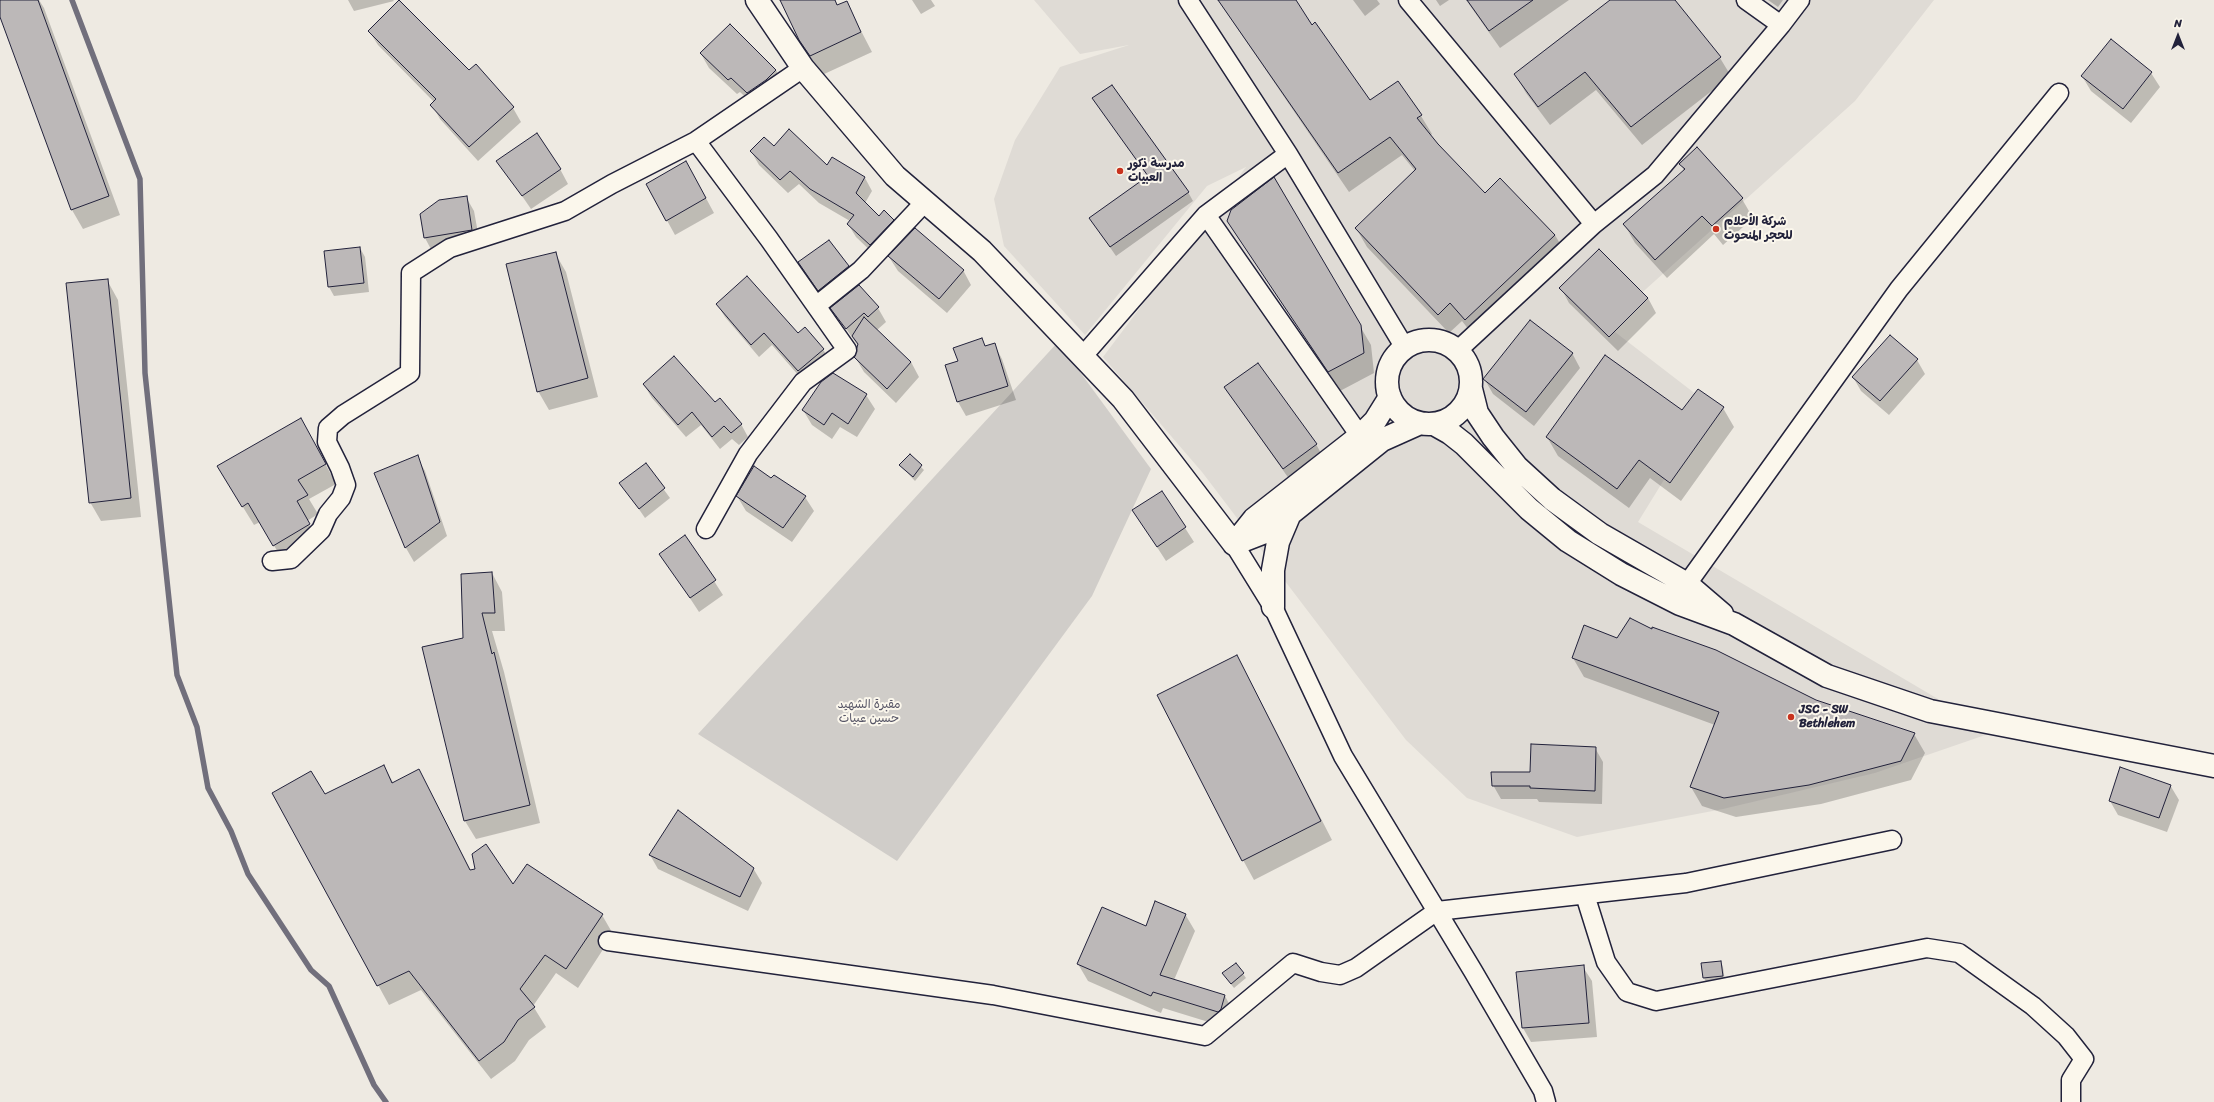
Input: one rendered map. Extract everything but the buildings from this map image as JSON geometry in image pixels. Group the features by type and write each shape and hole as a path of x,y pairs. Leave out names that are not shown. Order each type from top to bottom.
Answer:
{"street":[{"path":"757,0 803,68 895,176 982,251 1123,400 1234,544 1273,606 1343,756 1437,911 1539,1085 1546,1102"},
{"path":"1188,0 1288,154 1406,348"},
{"path":"1408,0 1594,224"},
{"path":"1746,0 1781,25"},
{"path":"1457,351 1594,224 1655,175 1781,25 1800,0"},
{"path":"272,561 292,559 321,530 328,514 341,498 346,485 340,468 327,442 328,428 343,415 410,373 410,273 450,248 565,211 612,184 696,141 803,68"},
{"path":"1687,584 1899,289 2059,93"},
{"path":"696,141 847,350 803,382 748,454 706,529"},
{"path":"1082,357 1206,215 1288,154"},
{"path":"816,306 861,270 925,202"},
{"path":"1206,215 1360,436"},
{"path":"1734,624 1687,584 1600,534 1552,499 1518,467 1493,437 1477,413 1471,389 1470,374 1466,362 1457,351 1445,344 1432,341 1418,342 1406,348 1396,358 1389,370 1387,383 1390,397 1397,409 1407,418 1450,433 1464,444 1529,509 1568,541 1621,574 1680,604 1734,624 1827,676 1930,710 2214,766"},
{"path":"1234,544 1270,530 1382,440 1427,424 1447,420 1458,413 1467,402 1471,389"},
{"path":"1234,544 1254,519 1360,436 1375,421 1390,397"},
{"path":"1273,606 1273,570 1278,542 1289,516"},
{"path":"608,941 993,995 1205,1036 1293,962 1321,972 1340,975 1356,968 1437,911 1686,883 1892,840"},
{"path":"1585,895 1606,962 1627,992 1656,1001 1927,948 1959,953 2033,1006 2066,1036 2080,1054 2084,1060 2071,1080 2071,1102"}],"shaded area":[{"path":"1034,0 1934,0 1855,101 1606,325 1710,405 1638,522 1994,732 1875,773 1723,809 1577,837 1467,798 1406,740 1202,472 1103,357 1246,167 1207,186 1085,335 1004,246 994,199 1015,140 1060,67 1129,45 1080,54"}],"green space":[{"name":"مقبرة الشهيد حسين عبيات","path":"1058,342 1151,469 1092,596 897,861 698,734"}],"waterway":[{"path":"72,0 140,179 145,373 177,675 197,727 208,788 231,831 248,874 311,970 329,986 374,1085 386,1102"}],"place":[{"name":"مدرسة ذكور العبيات","path":"1120,171"},
{"name":"شركة الأحلام للحجر المنحوت","path":"1716,229"},
{"name":"JSC - SW Bethlehem","path":"1791,717"}]}
